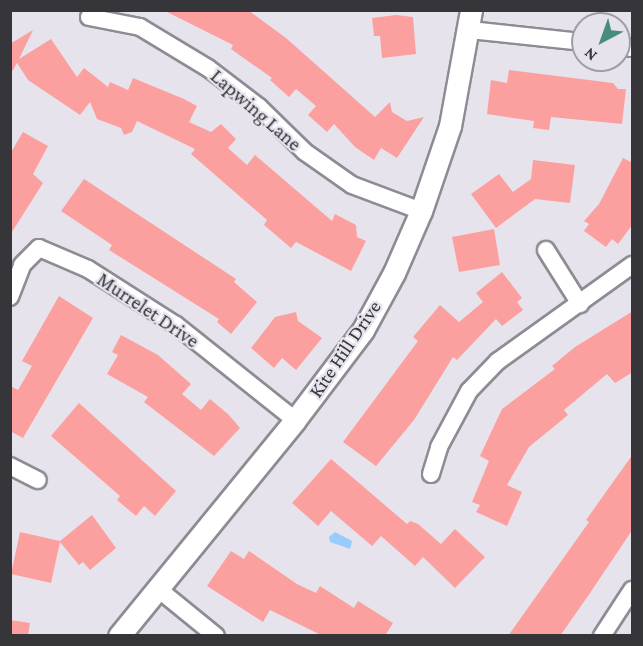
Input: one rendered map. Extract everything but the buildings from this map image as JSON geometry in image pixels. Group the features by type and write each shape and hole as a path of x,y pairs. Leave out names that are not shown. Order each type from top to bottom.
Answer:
{"street":[{"name":"Lapwing Lane","path":"89,17 140,27 208,69 259,107 305,152 352,185 421,211"},
{"name":"Kite Hill Drive","path":"119,636 295,420 363,330 394,273 421,211 450,126 470,20"},
{"path":"470,20 571,40"},
{"name":"Murrelet Drive","path":"10,297 22,265 39,248 49,252 88,269 176,325 295,420"},
{"path":"546,250 580,304"},
{"path":"431,474 439,447 469,391 522,342 580,304 633,265"},
{"path":"10,466 38,480"},
{"path":"157,588 216,636"},
{"path":"602,636 633,590"}],"water":[{"path":"335,532 352,541 350,549 330,542 329,537"}]}
